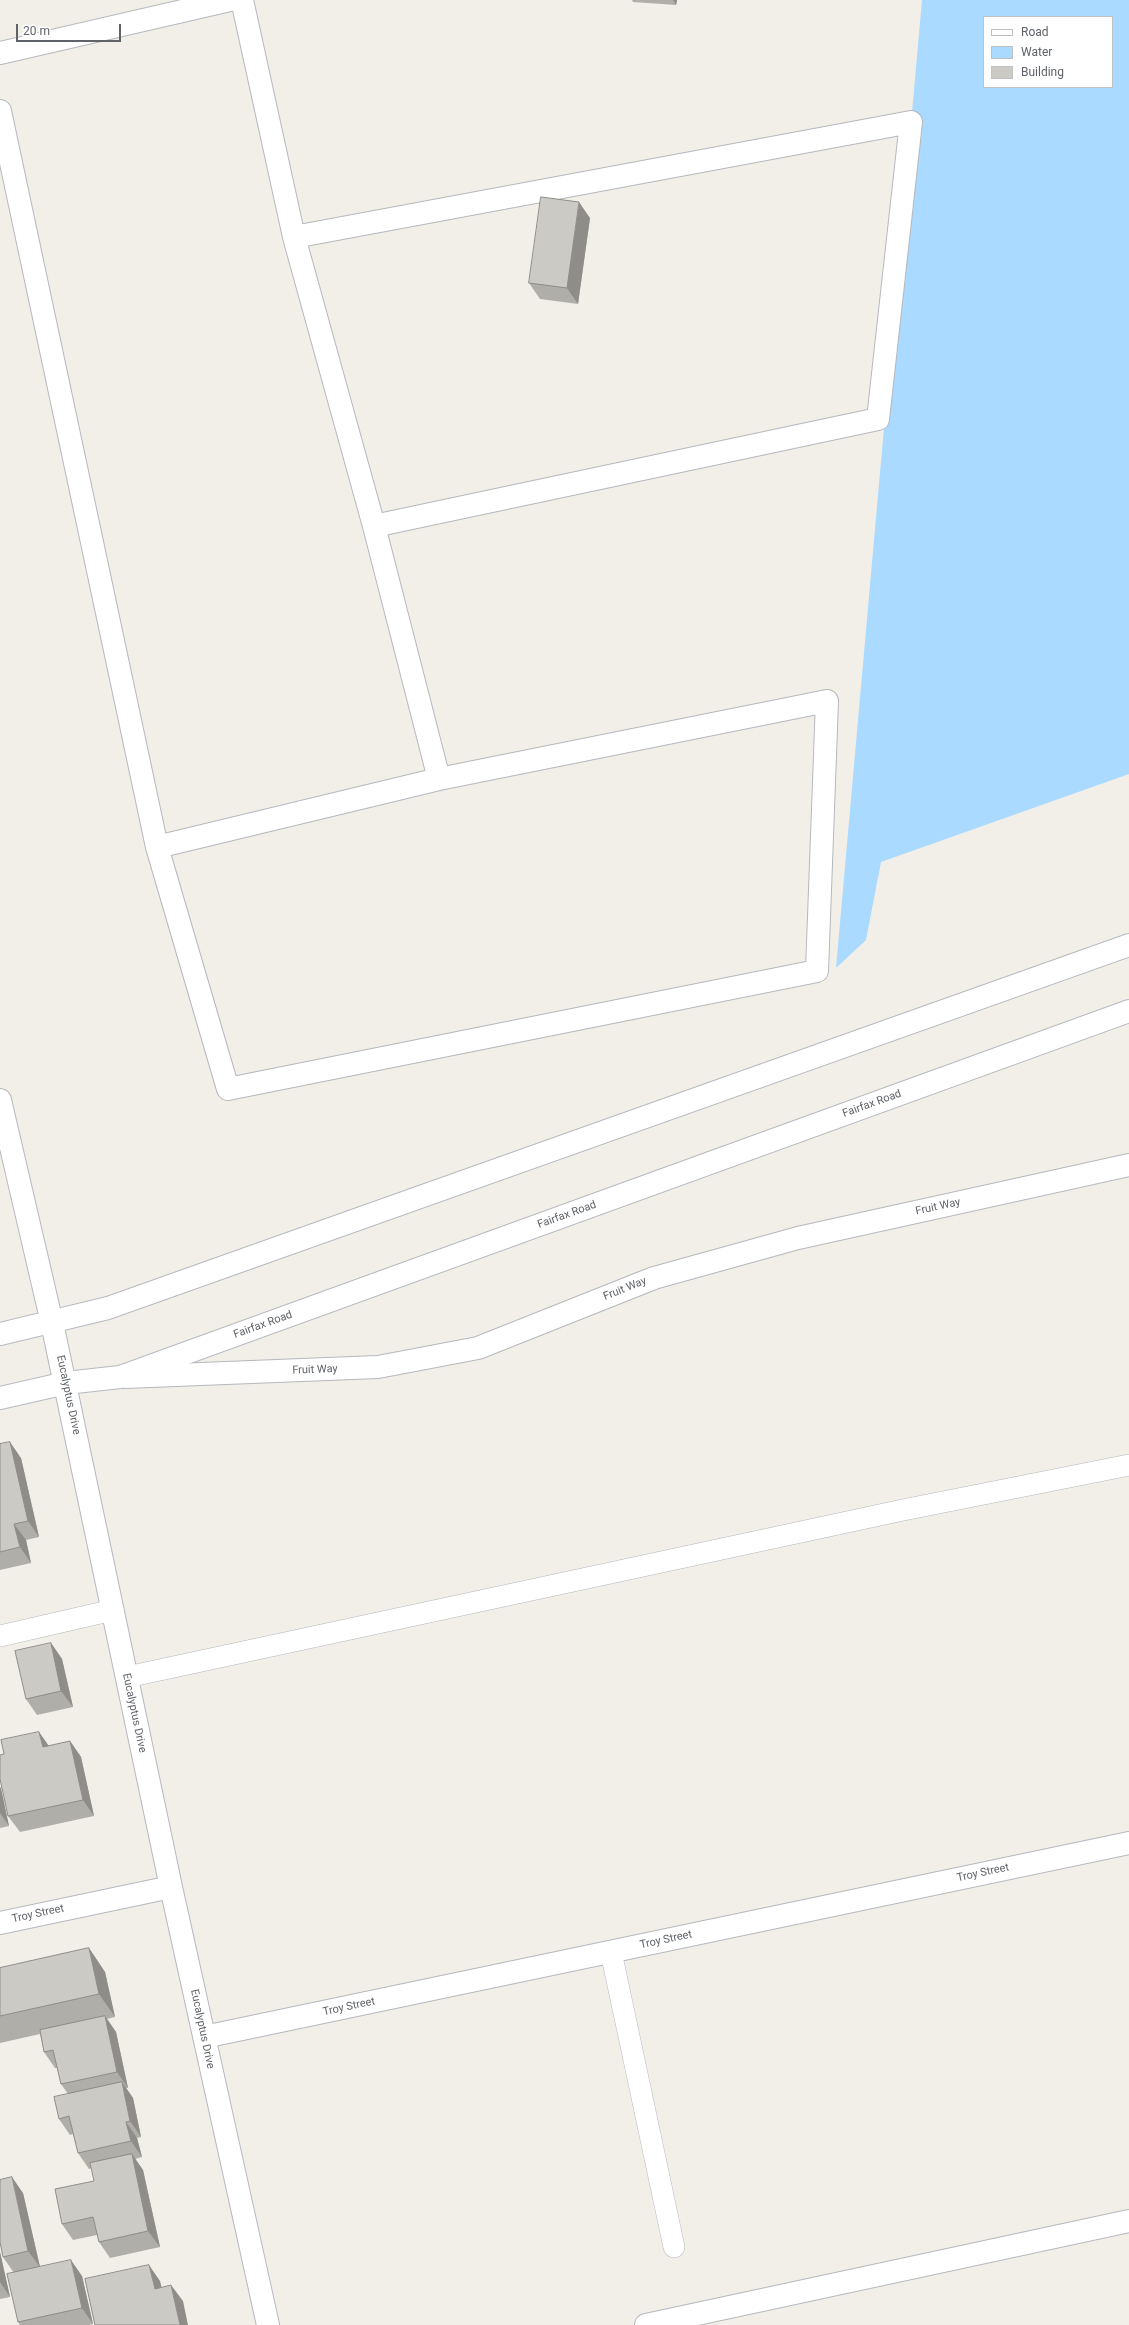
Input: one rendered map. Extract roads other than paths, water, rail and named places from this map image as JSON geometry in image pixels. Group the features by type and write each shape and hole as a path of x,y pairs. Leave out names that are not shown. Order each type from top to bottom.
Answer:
{"street":[{"path":"0,53 230,0"},
{"path":"242,0 294,237 374,526 439,779"},
{"path":"0,111 156,847 228,1089 817,972 827,701 439,779 156,847"},
{"path":"294,237 911,122 878,419 374,526"},
{"path":"0,1334 52,1323 108,1308 1129,944"},
{"name":"Fairfax Road","path":"0,1398 66,1383 120,1377 1129,1011"},
{"name":"Eucalyptus Drive","path":"0,1100 66,1383 171,1887 268,2325"},
{"name":"Fruit Way","path":"120,1377 378,1368 478,1348 654,1278 798,1238 1129,1165"},
{"name":"Troy Street","path":"204,2037 1129,1843"},
{"name":"Troy Street","path":"0,1922 171,1887"},
{"path":"646,2325 1129,2221"}],"lane":[{"path":"127,1677 903,1510 1129,1465"},
{"path":"0,1636 113,1610"},
{"path":"612,1952 674,2247"}],"water":[{"path":"922,0 1129,0 1129,774 881,862 866,940 836,968"}]}
